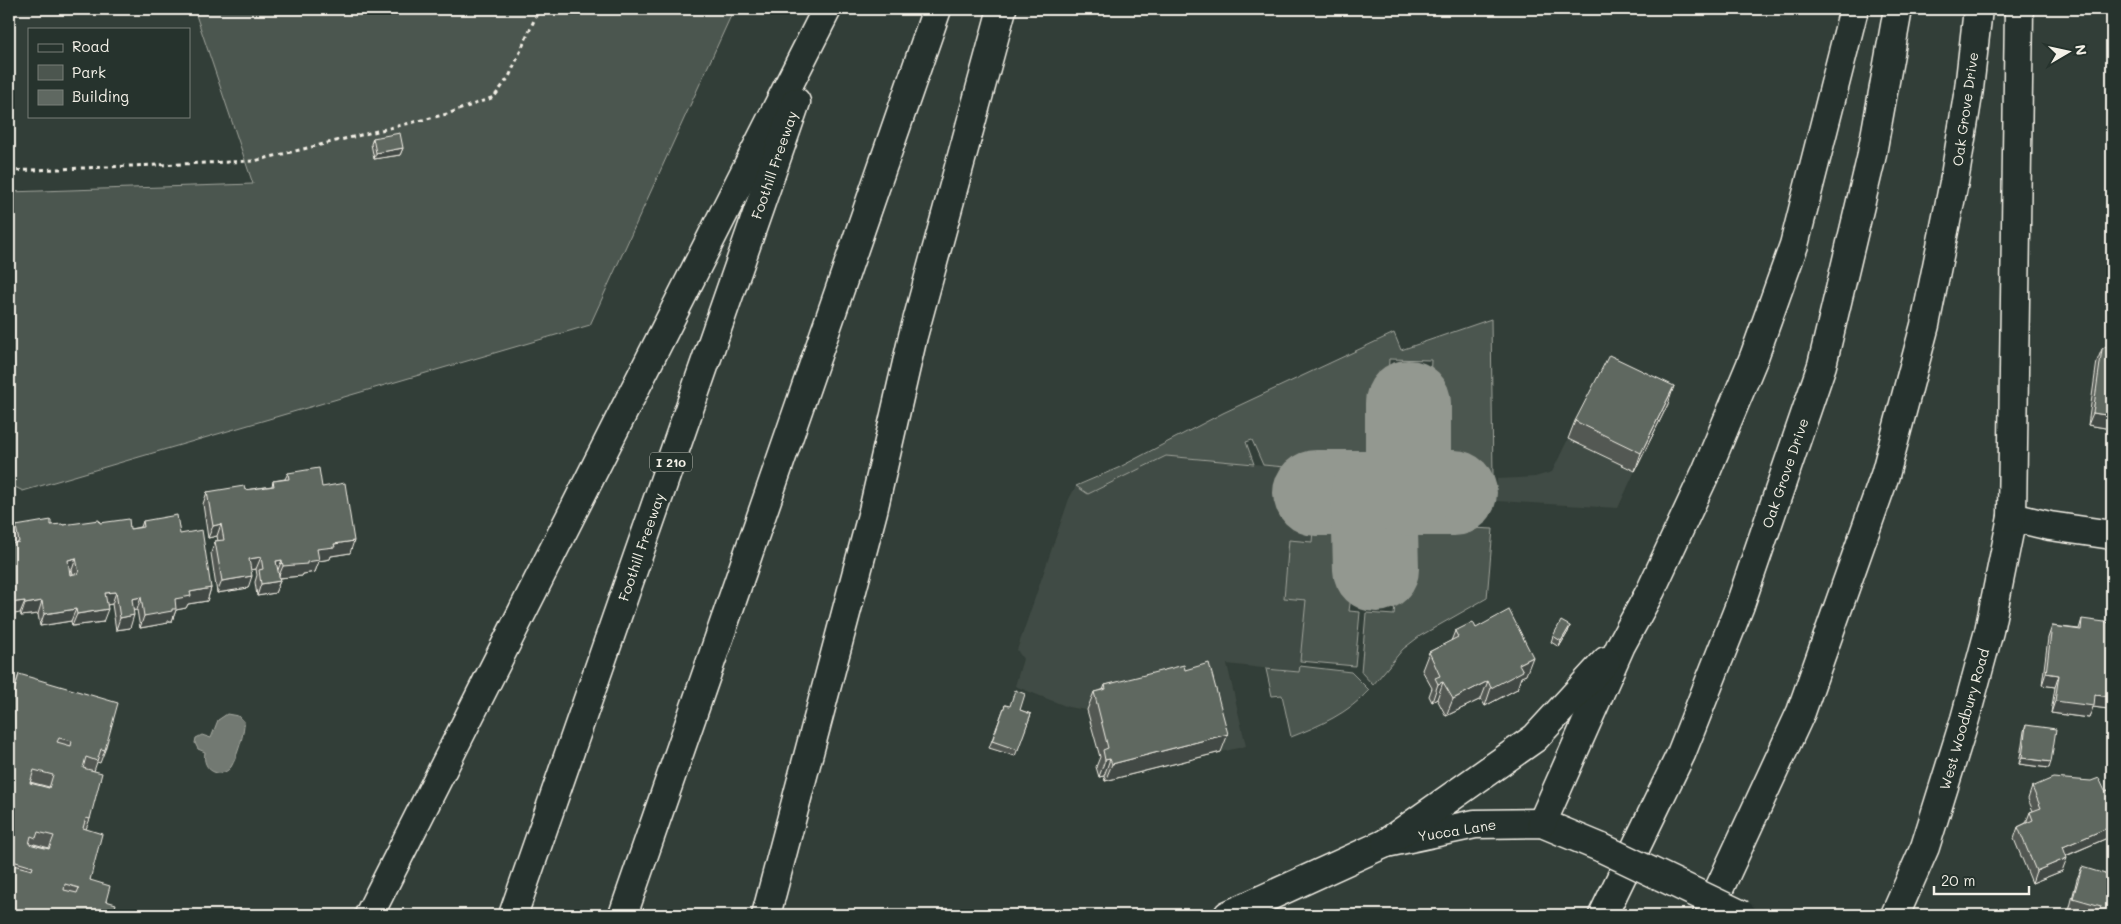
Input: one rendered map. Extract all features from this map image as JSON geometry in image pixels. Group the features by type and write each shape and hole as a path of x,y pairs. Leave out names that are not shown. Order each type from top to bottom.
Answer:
{"main road":[{"path":"369,915 828,9"},
{"name":"Foothill Freeway","path":"513,915 828,9"},
{"path":"623,915 937,9"},
{"path":"766,915 873,511 913,336 1002,9"},
{"path":"1542,823 1621,645 1651,590 1706,472 1754,357 1794,245 1854,9"},
{"name":"Oak Grove Drive","path":"1603,915 1692,728 1740,605 1822,365 1870,159 1898,9"},
{"name":"Oak Grove Drive","path":"1707,915 1801,712 1885,475 1925,325 1952,192 1969,89 1978,9"},
{"name":"West Woodbury Road","path":"1895,915 1925,848 1965,719 1989,631 2012,517 2019,9"},
{"path":"2012,517 2050,526 2112,536"},
{"path":"1386,844 1535,738 1621,645"},
{"name":"Yucca Lane","path":"1228,915 1386,844 1475,824 1542,823 1602,848 1742,915"}],"path":[{"path":"9,171 254,161 447,114 494,97 509,78 539,9"}],"shaded area":[{"path":"1568,439 1635,471 1618,508 1496,501 1497,479 1535,477 1552,472"},
{"path":"1166,456 1318,470 1312,543 1289,541 1284,597 1306,600 1299,672 1227,664 1246,746 1221,752 1202,681 1087,710 1068,707 1015,686 1023,659 1017,650 1069,499 1076,486 1088,494"},
{"path":"227,714 238,716 244,721 243,731 238,751 231,767 227,771 217,773 209,769 206,764 205,752 198,749 195,743 196,738 202,735 211,738 218,720"}],"green space":[{"path":"194,9 734,9 590,325 23,491 9,484 9,192 253,184"},
{"path":"1491,319 1493,477 1455,475 1455,480 1421,480 1415,473 1416,403 1429,404 1431,360 1389,359 1387,401 1401,403 1401,471 1394,480 1317,480 1318,470 1263,465 1252,440 1246,442 1254,464 1166,456 1088,494 1076,486 1118,468 1223,413 1394,333 1401,350"},
{"path":"1390,505 1453,505 1452,527 1493,529 1487,598 1420,636 1403,649 1373,685 1361,672 1366,613 1394,615 1398,572 1383,570 1383,515"},
{"path":"1362,506 1368,516 1368,569 1355,568 1349,611 1360,612 1355,666 1300,661 1306,600 1284,598 1289,540 1312,542 1315,507"},
{"path":"1300,666 1351,672 1369,690 1343,712 1291,737 1282,695 1272,696 1266,669 1299,672"}],"building":[{"path":"400,133 403,148 376,153 373,138"},
{"path":"2109,344 2112,345 2112,416 2093,413 2102,349"},
{"path":"1609,355 1674,386 1641,453 1575,421"},
{"path":"319,468 322,487 345,483 354,541 334,544 335,547 317,549 319,560 307,562 307,564 283,566 282,560 276,561 280,581 261,584 259,570 263,569 261,557 249,559 252,576 222,581 215,541 224,540 221,524 213,526 207,492 244,486 245,490 274,486 273,481 289,479 288,473"},
{"path":"177,515 180,534 202,530 211,588 190,592 191,596 175,599 176,609 172,609 172,611 144,616 141,597 132,599 134,615 120,618 116,592 105,593 108,609 77,614 76,609 44,614 42,601 25,604 25,601 9,603 9,544 19,542 16,526 51,520 51,525 63,525 99,520 100,523 129,519 130,529 144,527 143,521","holes":["76,558 79,573 70,575 68,560"]},
{"path":"1509,610 1533,657 1519,664 1523,671 1491,688 1488,681 1453,699 1443,682 1438,684 1435,678 1440,676 1429,652 1458,637 1455,631 1473,622 1476,628"},
{"path":"2082,619 2112,623 2112,697 2095,695 2094,706 2055,701 2059,675 2046,673 2052,626 2081,630"},
{"path":"1561,621 1570,626 1561,641 1553,636"},
{"path":"1209,663 1228,734 1112,764 1110,759 1105,760 1103,750 1108,748 1094,692 1106,689 1105,685 1184,665 1185,670"},
{"path":"19,674 118,703 105,750 101,749 97,761 86,757 83,768 102,773 90,819 86,818 83,828 102,834 90,880 110,886 106,901 116,904 113,915 9,915 9,869 11,870 13,865 32,870 33,867 9,860 9,710","holes":["59,738 72,741 71,746 57,742","34,770 53,775 49,788 30,783","38,832 54,836 49,849 29,844 31,836 36,838","65,884 79,888 77,893 64,890"]},
{"path":"1015,690 1025,694 1020,710 1031,714 1018,750 992,741 1005,705 1010,706"},
{"path":"2026,725 2056,729 2051,762 2022,758"},
{"path":"2053,778 2091,781 2099,778 2105,791 2112,789 2112,826 2063,847 2067,858 2036,871 2018,827 2033,820 2030,812 2041,808 2032,787"},
{"path":"2082,867 2112,876 2112,915 2098,914 2101,906 2073,898"}],"taxiway":[{"path":"1408,403 1408,493"},
{"path":"1316,493 1454,493"},
{"path":"1374,493 1376,569"}]}
